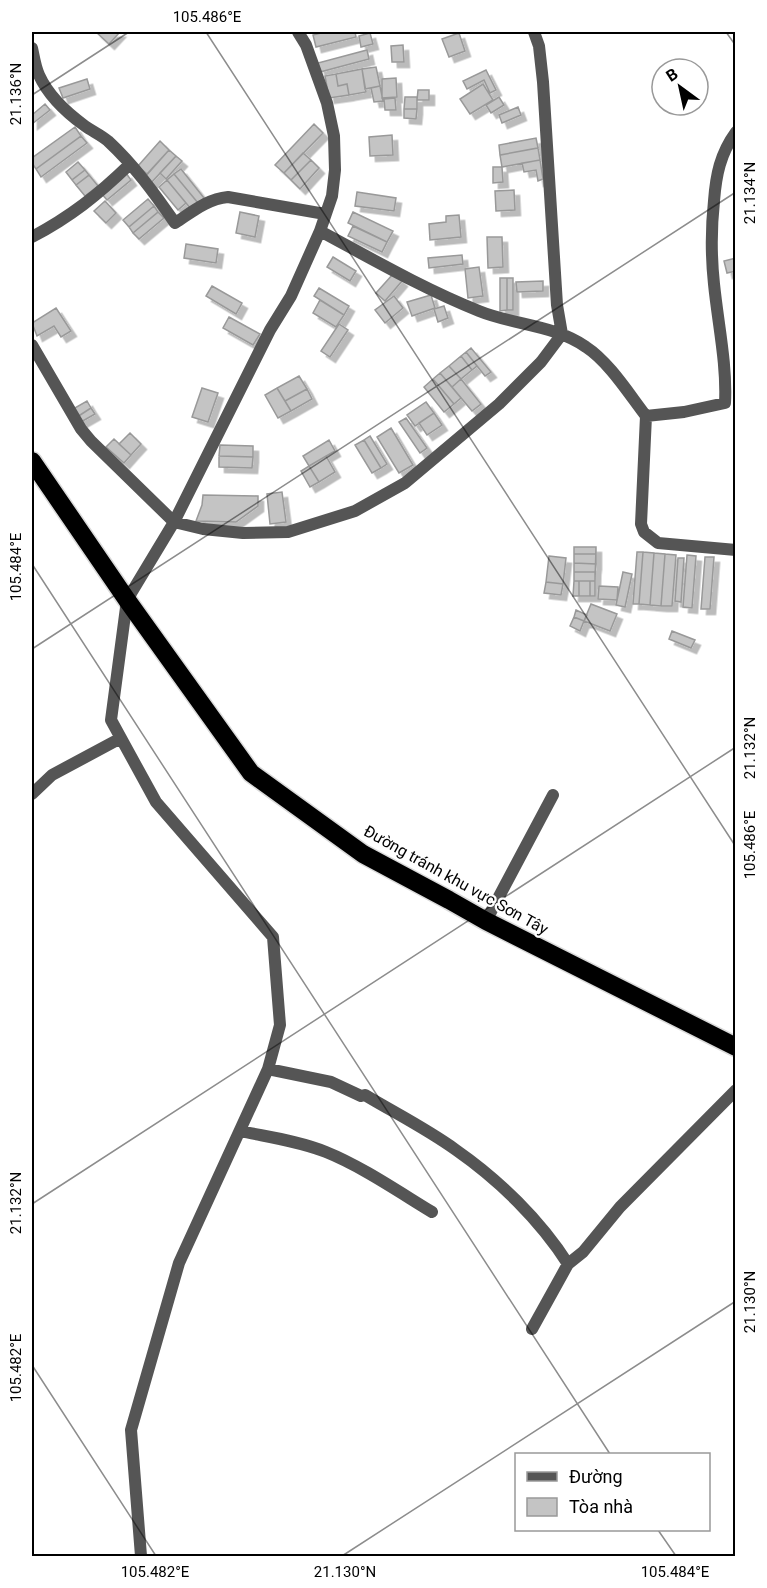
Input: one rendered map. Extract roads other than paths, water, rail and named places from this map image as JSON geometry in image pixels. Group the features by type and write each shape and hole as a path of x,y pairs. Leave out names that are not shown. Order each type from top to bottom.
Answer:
{"highway":[{"name":"Đường tránh khu vực Sơn Tây","path":"32,460 127,600 251,773 363,854 486,921 735,1047"}],"street":[{"path":"141,1557 131,1430 179,1263 268,1069 280,1025 273,937 156,802 111,720 127,600 174,522 270,330 291,296 320,231 332,196 335,170 334,136 327,103 306,45 298,32"},
{"path":"32,345 81,429 174,522 203,529 243,533 288,531 355,510 405,483 499,404 540,362 562,334 557,305 543,82 539,46 534,32"},
{"path":"32,48 39,74 59,104 106,140 130,164 159,199 175,223 206,202 228,197 325,214"},
{"path":"646,416 684,412 730,403 713,281 711,235 719,162 726,145 735,132"},
{"path":"32,237 63,221 100,193 130,164"},
{"path":"320,231 426,287 480,312 562,334 587,347 603,362 646,416 641,524 644,532 658,543 735,550"},
{"path":"32,794 52,775 120,738"},
{"path":"486,921 553,795"},
{"path":"268,1069 331,1082 361,1096 365,1095 456,1149 491,1177 547,1234 568,1264"},
{"path":"531,1329 568,1264 583,1252 620,1208 735,1090"},
{"path":"240,1131 289,1141 326,1152 382,1181 432,1212"}]}
